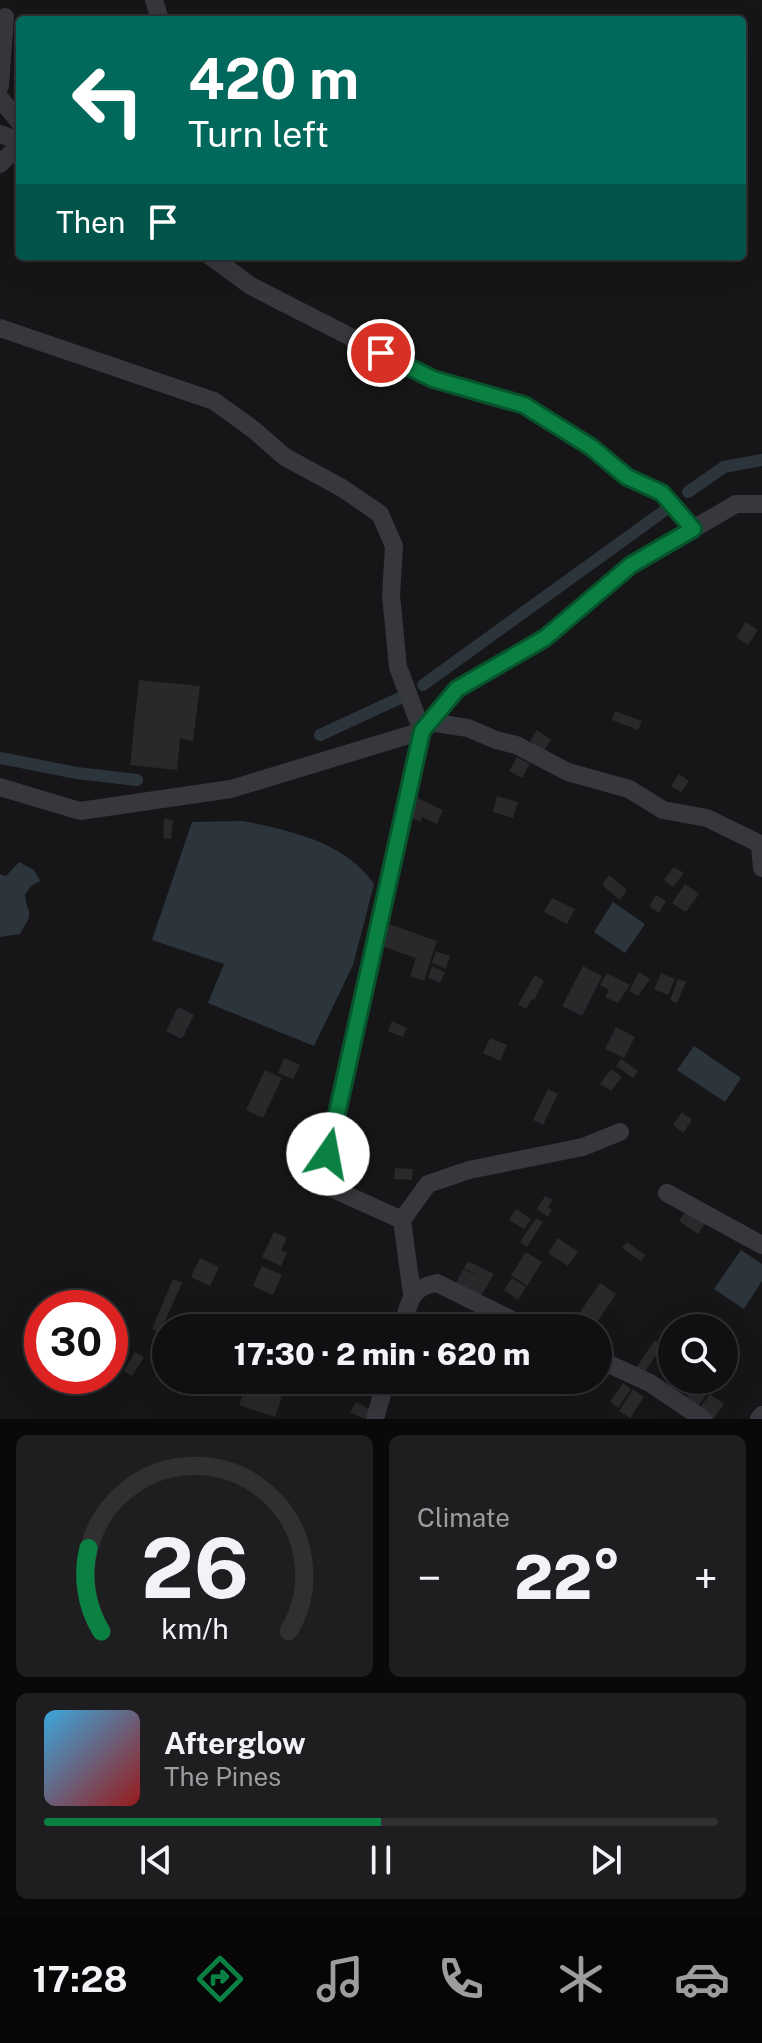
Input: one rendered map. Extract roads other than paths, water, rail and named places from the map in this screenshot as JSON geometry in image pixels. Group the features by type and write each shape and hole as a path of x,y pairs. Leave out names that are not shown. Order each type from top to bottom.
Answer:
{"street":[{"path":"0,86 5,17"},
{"path":"0,98 16,118"},
{"path":"0,164 10,154 16,153"},
{"path":"215,260 251,286 433,379 524,405 591,447 627,477 662,493 693,529"},
{"path":"235,260 251,286"},
{"path":"0,328 214,401 285,457 342,488 380,514 394,546 391,595 398,667 426,727"},
{"path":"402,1220 322,1184 426,727 457,689 545,638 631,565 736,504 762,504"},
{"path":"0,787 80,811 231,789 426,727 468,728 516,745 568,772 629,789 663,810 707,818 761,845 762,868"},
{"path":"406,1314 412,1294 402,1220 428,1184 469,1170 583,1147 620,1132"},
{"path":"667,1193 762,1245"},
{"path":"412,1294 423,1286 437,1283 500,1314"},
{"path":"612,1365 650,1383 703,1419"},
{"path":"375,1419 382,1394"}],"waterway":[{"path":"688,492 724,467 762,460"},
{"path":"423,685 664,511"},
{"path":"320,735 400,698"},
{"path":"0,758 77,773 137,780"}]}
